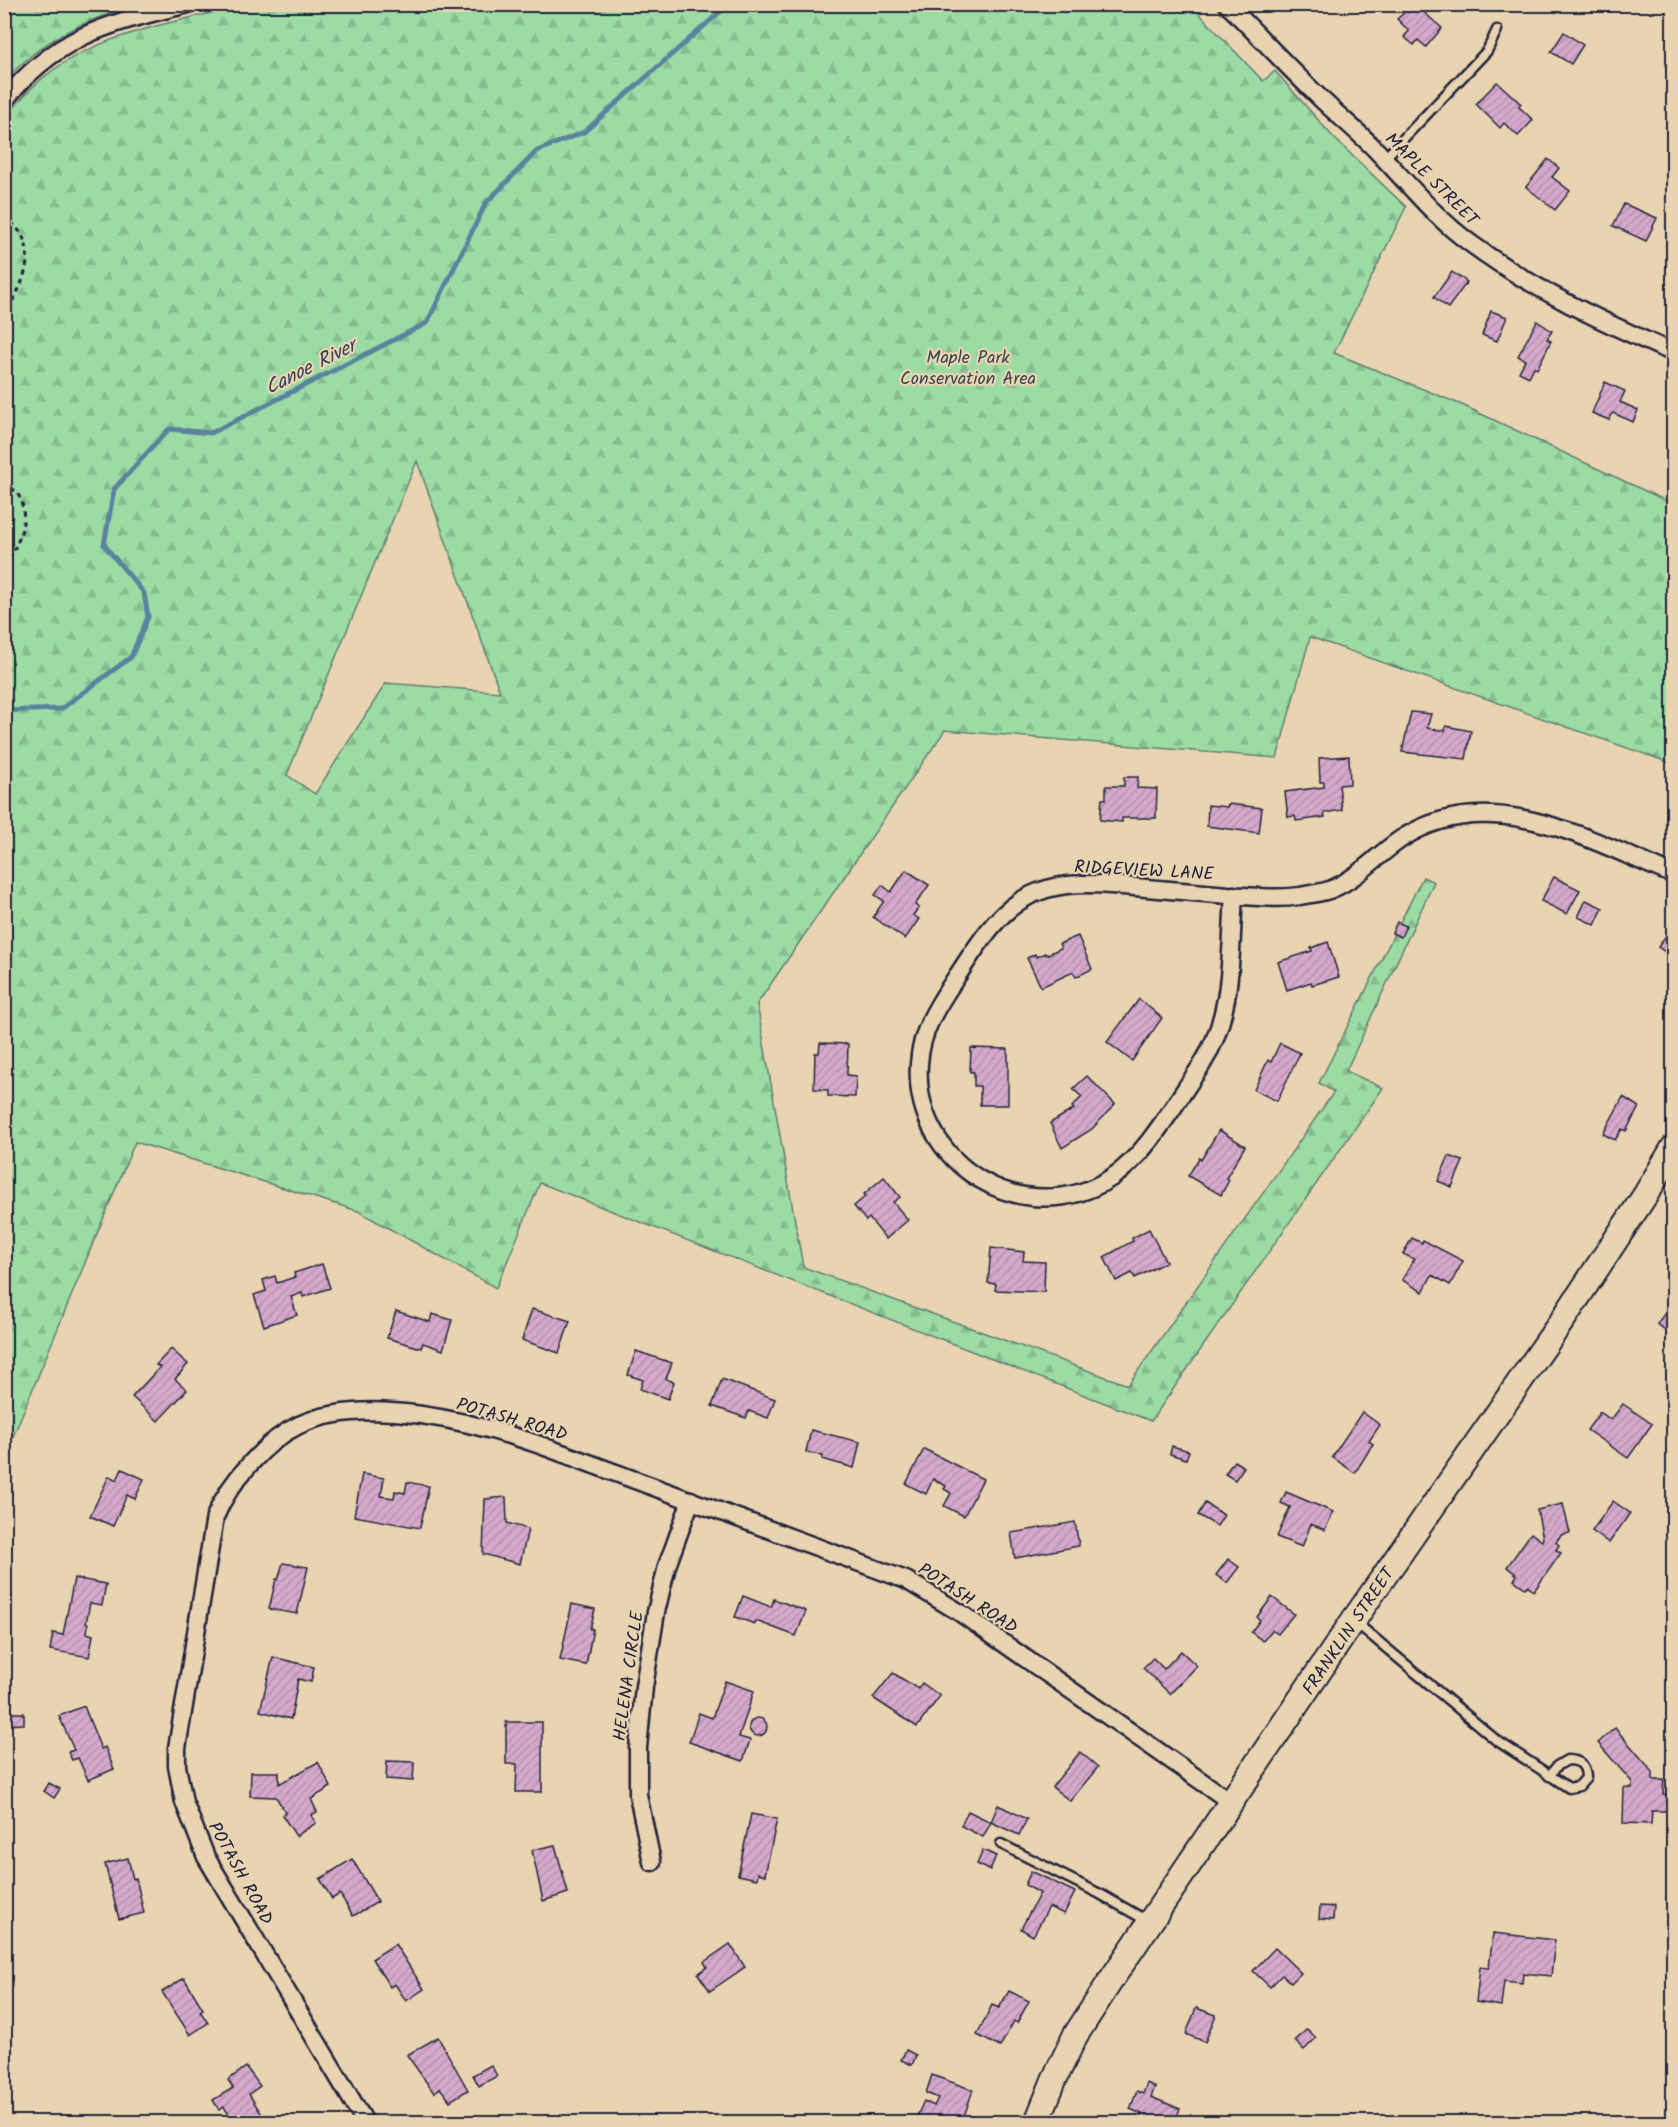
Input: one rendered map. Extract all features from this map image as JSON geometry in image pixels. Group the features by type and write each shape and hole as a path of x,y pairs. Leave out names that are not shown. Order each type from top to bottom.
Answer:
{"street":[{"path":"4,101 26,75 85,34 109,24 188,4"},
{"name":"MAPLE STREET","path":"1227,4 1316,95 1384,159 1447,225 1491,258 1559,300 1674,353"},
{"name":"RIDGEVIEW LANE","path":"1234,895 1227,994 1219,1029 1201,1066 1136,1157 1099,1184 1070,1195 1040,1197 1025,1196 995,1188 981,1181 957,1163 938,1139 925,1111 919,1081 920,1051 924,1036 937,1008 978,944 1007,911 1036,893 1073,884 1296,897 1329,891 1348,881 1400,839 1422,827 1446,819 1476,814 1530,819 1674,875"},
{"name":"FRANKLIN STREET","path":"1037,2122 1054,2080 1076,2036 1149,1922 1353,1621 1564,1318 1646,1194 1674,1147"},
{"name":"POTASH ROAD","path":"365,2122 206,1857 190,1820 179,1783 177,1766 179,1726 211,1534 220,1504 227,1491 254,1459 275,1440 287,1431 322,1416 357,1411 428,1416 492,1430 877,1568 923,1590 959,1612 1232,1802"},
{"name":"HELENA CIRCLE","path":"652,1862 638,1795 638,1748 644,1687 656,1612 667,1566 691,1500"}],"lane":[{"path":"1384,159 1487,51 1497,30"},
{"path":"1353,1621 1496,1740 1549,1776"},
{"path":"1001,1844 1100,1894 1149,1922"}],"path":[{"path":"4,217 15,224 28,247 27,268 18,293 4,317"},
{"path":"4,483 19,495 24,518 22,531 4,564"}],"green space":[{"path":"5,4 139,5 101,17 66,32 49,42 19,66 5,81"},
{"name":"Maple Park Conservation Area","path":"246,5 1191,5 1263,81 1275,71 1335,139 1406,207 1334,353 1462,405 1673,504 1673,764 1310,637 1277,758 945,730 757,1004 803,1267 1128,1385 1334,1092 1319,1083 1423,877 1434,882 1346,1071 1383,1088 1151,1421 540,1183 496,1288 358,1211 135,1142 5,1456 5,121 27,93 52,71 81,53 145,29","holes":["417,461 500,692 386,683 315,794 287,775"]}],"building":[{"path":"1414,4 1442,28 1426,47 1418,40 1414,45 1404,37 1409,31 1397,19"},
{"path":"1564,32 1583,45 1571,64 1551,52"},
{"path":"1497,82 1521,104 1518,106 1533,120 1518,136 1504,123 1500,128 1476,104"},
{"path":"1548,159 1559,168 1552,177 1570,191 1555,210 1526,187"},
{"path":"1624,204 1657,218 1646,241 1613,226"},
{"path":"1452,272 1467,282 1448,308 1434,297"},
{"path":"1491,311 1507,317 1497,341 1482,335"},
{"path":"1537,321 1552,331 1547,339 1551,341 1537,369 1534,367 1529,377 1519,372 1525,360 1518,356"},
{"path":"1605,382 1625,391 1620,402 1638,410 1633,422 1613,413 1609,420 1592,413"},
{"path":"1411,712 1431,714 1427,728 1445,731 1446,726 1471,731 1466,759 1402,752"},
{"path":"1349,756 1350,784 1339,785 1342,810 1324,813 1325,817 1296,821 1295,816 1288,817 1285,792 1324,787 1324,782 1320,782 1319,758"},
{"path":"1124,777 1138,777 1137,788 1157,789 1156,818 1122,818 1122,822 1100,820 1102,799 1106,799 1106,786 1124,786"},
{"path":"1228,804 1262,808 1259,833 1207,826 1208,805 1227,807"},
{"path":"906,870 929,885 915,905 919,908 913,915 919,919 905,939 873,917 884,901 875,895 882,885 891,892"},
{"path":"1554,877 1580,890 1567,914 1541,901"},
{"path":"1586,900 1603,908 1595,925 1578,917"},
{"path":"1397,922 1406,926 1401,937 1392,933"},
{"path":"1674,924 1674,958 1658,947"},
{"path":"1078,936 1092,969 1076,977 1073,972 1041,987 1027,958 1035,954 1036,957 1045,953 1046,955 1061,948 1059,944"},
{"path":"1328,942 1339,977 1312,985 1311,982 1287,990 1278,962 1312,951 1311,948"},
{"path":"1139,999 1162,1018 1132,1061 1107,1042"},
{"path":"820,1043 848,1044 847,1075 856,1076 855,1097 828,1096 828,1090 814,1089 815,1053 819,1053"},
{"path":"1280,1043 1300,1053 1277,1101 1254,1090 1268,1060 1271,1062"},
{"path":"971,1048 1008,1049 1008,1105 980,1105 980,1086 974,1086 974,1072 970,1072"},
{"path":"1087,1076 1115,1104 1092,1129 1062,1148 1050,1123 1074,1109 1072,1107 1082,1097 1073,1089"},
{"path":"1623,1097 1639,1107 1626,1131 1622,1129 1615,1140 1603,1134"},
{"path":"1219,1130 1245,1146 1226,1178 1229,1180 1221,1195 1188,1176 1199,1158 1201,1160"},
{"path":"1449,1156 1463,1161 1452,1187 1438,1181"},
{"path":"884,1177 900,1197 893,1202 908,1220 886,1239 869,1218 866,1221 854,1206"},
{"path":"1149,1229 1166,1262 1135,1278 1132,1273 1116,1281 1104,1257"},
{"path":"1412,1238 1422,1243 1423,1240 1463,1261 1450,1285 1432,1275 1423,1292 1402,1280 1414,1259 1403,1254"},
{"path":"991,1248 1024,1252 1023,1261 1045,1262 1044,1292 995,1290 996,1284 988,1283"},
{"path":"322,1264 330,1288 303,1297 302,1293 291,1297 297,1315 264,1326 254,1295 266,1291 263,1280 275,1276 277,1283 295,1277 294,1273"},
{"path":"1674,1300 1674,1336 1657,1324"},
{"path":"532,1309 570,1321 559,1353 522,1340"},
{"path":"396,1311 430,1322 432,1314 452,1320 443,1350 423,1343 421,1348 387,1338"},
{"path":"171,1349 188,1364 175,1379 187,1390 158,1421 132,1397 160,1367 156,1365"},
{"path":"636,1351 672,1363 666,1379 674,1382 668,1399 640,1389 643,1380 628,1375"},
{"path":"722,1379 775,1399 768,1418 749,1411 746,1418 712,1406"},
{"path":"1623,1404 1652,1424 1628,1458 1587,1430 1600,1412 1611,1420"},
{"path":"1362,1412 1380,1425 1369,1441 1373,1444 1355,1473 1332,1457"},
{"path":"811,1430 860,1442 854,1468 806,1452"},
{"path":"1172,1446 1189,1451 1186,1459 1170,1454"},
{"path":"924,1449 983,1479 964,1516 944,1506 951,1493 944,1489 946,1486 933,1479 926,1494 906,1484"},
{"path":"1234,1461 1244,1467 1235,1480 1225,1474"},
{"path":"122,1469 144,1479 135,1499 127,1495 113,1526 90,1516 109,1476 117,1480"},
{"path":"362,1474 384,1478 381,1496 394,1498 395,1491 405,1493 407,1482 429,1486 420,1528 354,1516"},
{"path":"1286,1492 1333,1512 1325,1530 1311,1524 1302,1547 1277,1537 1290,1507 1281,1503"},
{"path":"506,1497 507,1523 528,1529 520,1564 483,1554 485,1499"},
{"path":"1613,1501 1630,1513 1609,1543 1592,1531"},
{"path":"1205,1503 1224,1515 1217,1526 1198,1515"},
{"path":"1563,1504 1570,1533 1561,1535 1556,1542 1559,1545 1556,1550 1561,1553 1534,1591 1527,1586 1525,1588 1514,1580 1517,1575 1507,1567 1531,1533 1542,1541 1537,1510"},
{"path":"1075,1522 1079,1546 1015,1558 1011,1533"},
{"path":"1228,1559 1239,1567 1227,1583 1216,1575"},
{"path":"283,1563 308,1567 297,1614 269,1609 276,1579 278,1580"},
{"path":"74,1578 106,1584 102,1605 90,1603 86,1623 88,1624 87,1633 93,1635 89,1657 50,1650 53,1633 63,1635"},
{"path":"743,1596 771,1607 774,1599 806,1611 796,1636 756,1621 755,1624 735,1617"},
{"path":"1272,1597 1294,1614 1278,1634 1272,1630 1263,1641 1251,1632 1260,1620 1257,1617"},
{"path":"572,1604 595,1609 586,1665 560,1660"},
{"path":"1181,1651 1197,1666 1170,1694 1143,1668 1153,1658 1164,1669"},
{"path":"273,1657 314,1667 311,1682 298,1679 291,1719 260,1711"},
{"path":"893,1673 918,1689 922,1683 940,1696 917,1727 873,1698"},
{"path":"725,1681 754,1691 739,1737 750,1740 743,1761 689,1742 699,1713 712,1718"},
{"path":"84,1706 101,1749 105,1747 114,1769 88,1780 78,1758 72,1760 68,1752 74,1750 59,1716"},
{"path":"4,1713 24,1713 24,1724 4,1725"},
{"path":"758,1718 764,1721 767,1727 764,1733 758,1736 752,1733 749,1727 752,1721"},
{"path":"506,1722 542,1722 542,1792 516,1792 517,1764 506,1764"},
{"path":"1615,1728 1653,1772 1653,1780 1664,1780 1663,1794 1668,1794 1667,1811 1652,1811 1651,1824 1623,1823 1624,1787 1632,1788 1632,1782 1598,1743"},
{"path":"1080,1752 1098,1767 1070,1801 1052,1787"},
{"path":"387,1761 414,1762 413,1781 386,1779"},
{"path":"318,1762 331,1787 311,1799 317,1812 311,1815 316,1823 296,1836 282,1815 286,1813 276,1797 250,1796 251,1772 279,1772 279,1784"},
{"path":"49,1783 60,1789 54,1798 44,1791"},
{"path":"998,1805 1027,1819 1019,1835 991,1822"},
{"path":"968,1811 991,1822 983,1837 961,1826"},
{"path":"751,1814 777,1819 765,1875 758,1873 757,1879 738,1875"},
{"path":"555,1845 568,1893 543,1901 532,1850"},
{"path":"983,1850 996,1856 990,1870 977,1864"},
{"path":"128,1858 133,1879 136,1878 144,1913 119,1919 105,1864"},
{"path":"352,1859 378,1902 353,1916 340,1894 332,1899 320,1879"},
{"path":"1031,1871 1075,1892 1064,1914 1049,1907 1033,1936 1021,1929 1040,1893 1025,1885"},
{"path":"1320,1906 1334,1907 1333,1920 1319,1919"},
{"path":"1493,1933 1555,1940 1551,1976 1523,1973 1522,1983 1504,1981 1501,2006 1476,2002 1480,1967 1489,1968"},
{"path":"395,1944 424,1989 406,2001 395,1984 390,1987 372,1959"},
{"path":"730,1944 745,1967 710,1991 698,1974 707,1967 704,1962"},
{"path":"1275,1948 1301,1973 1291,1983 1282,1975 1270,1987 1253,1971"},
{"path":"184,1978 203,2009 200,2011 208,2023 190,2035 162,1992"},
{"path":"1009,1991 1029,2001 1017,2023 1014,2021 1000,2047 977,2035 992,2005 999,2008"},
{"path":"1196,2008 1216,2015 1205,2042 1186,2034"},
{"path":"1307,2029 1316,2038 1304,2050 1295,2041"},
{"path":"438,2037 468,2090 450,2101 440,2088 434,2093 407,2055"},
{"path":"906,2050 916,2055 912,2065 901,2060"},
{"path":"491,2065 497,2076 479,2086 473,2075"},
{"path":"246,2067 260,2086 249,2094 264,2118 257,2122 234,2122 224,2107 219,2110 213,2100 233,2088 228,2080"},
{"path":"932,2075 973,2090 962,2122 928,2122 917,2116 924,2101 934,2106 938,2098 926,2093"},
{"path":"1147,2083 1155,2087 1151,2097 1180,2109 1174,2122 1139,2121 1142,2114 1130,2109 1137,2091 1143,2094"}],"waterway":[{"name":"Canoe River","path":"4,711 61,709 131,657 148,617 144,593 104,545 114,489 169,429 211,433 427,323 486,203 537,151 584,132 729,4"}]}
